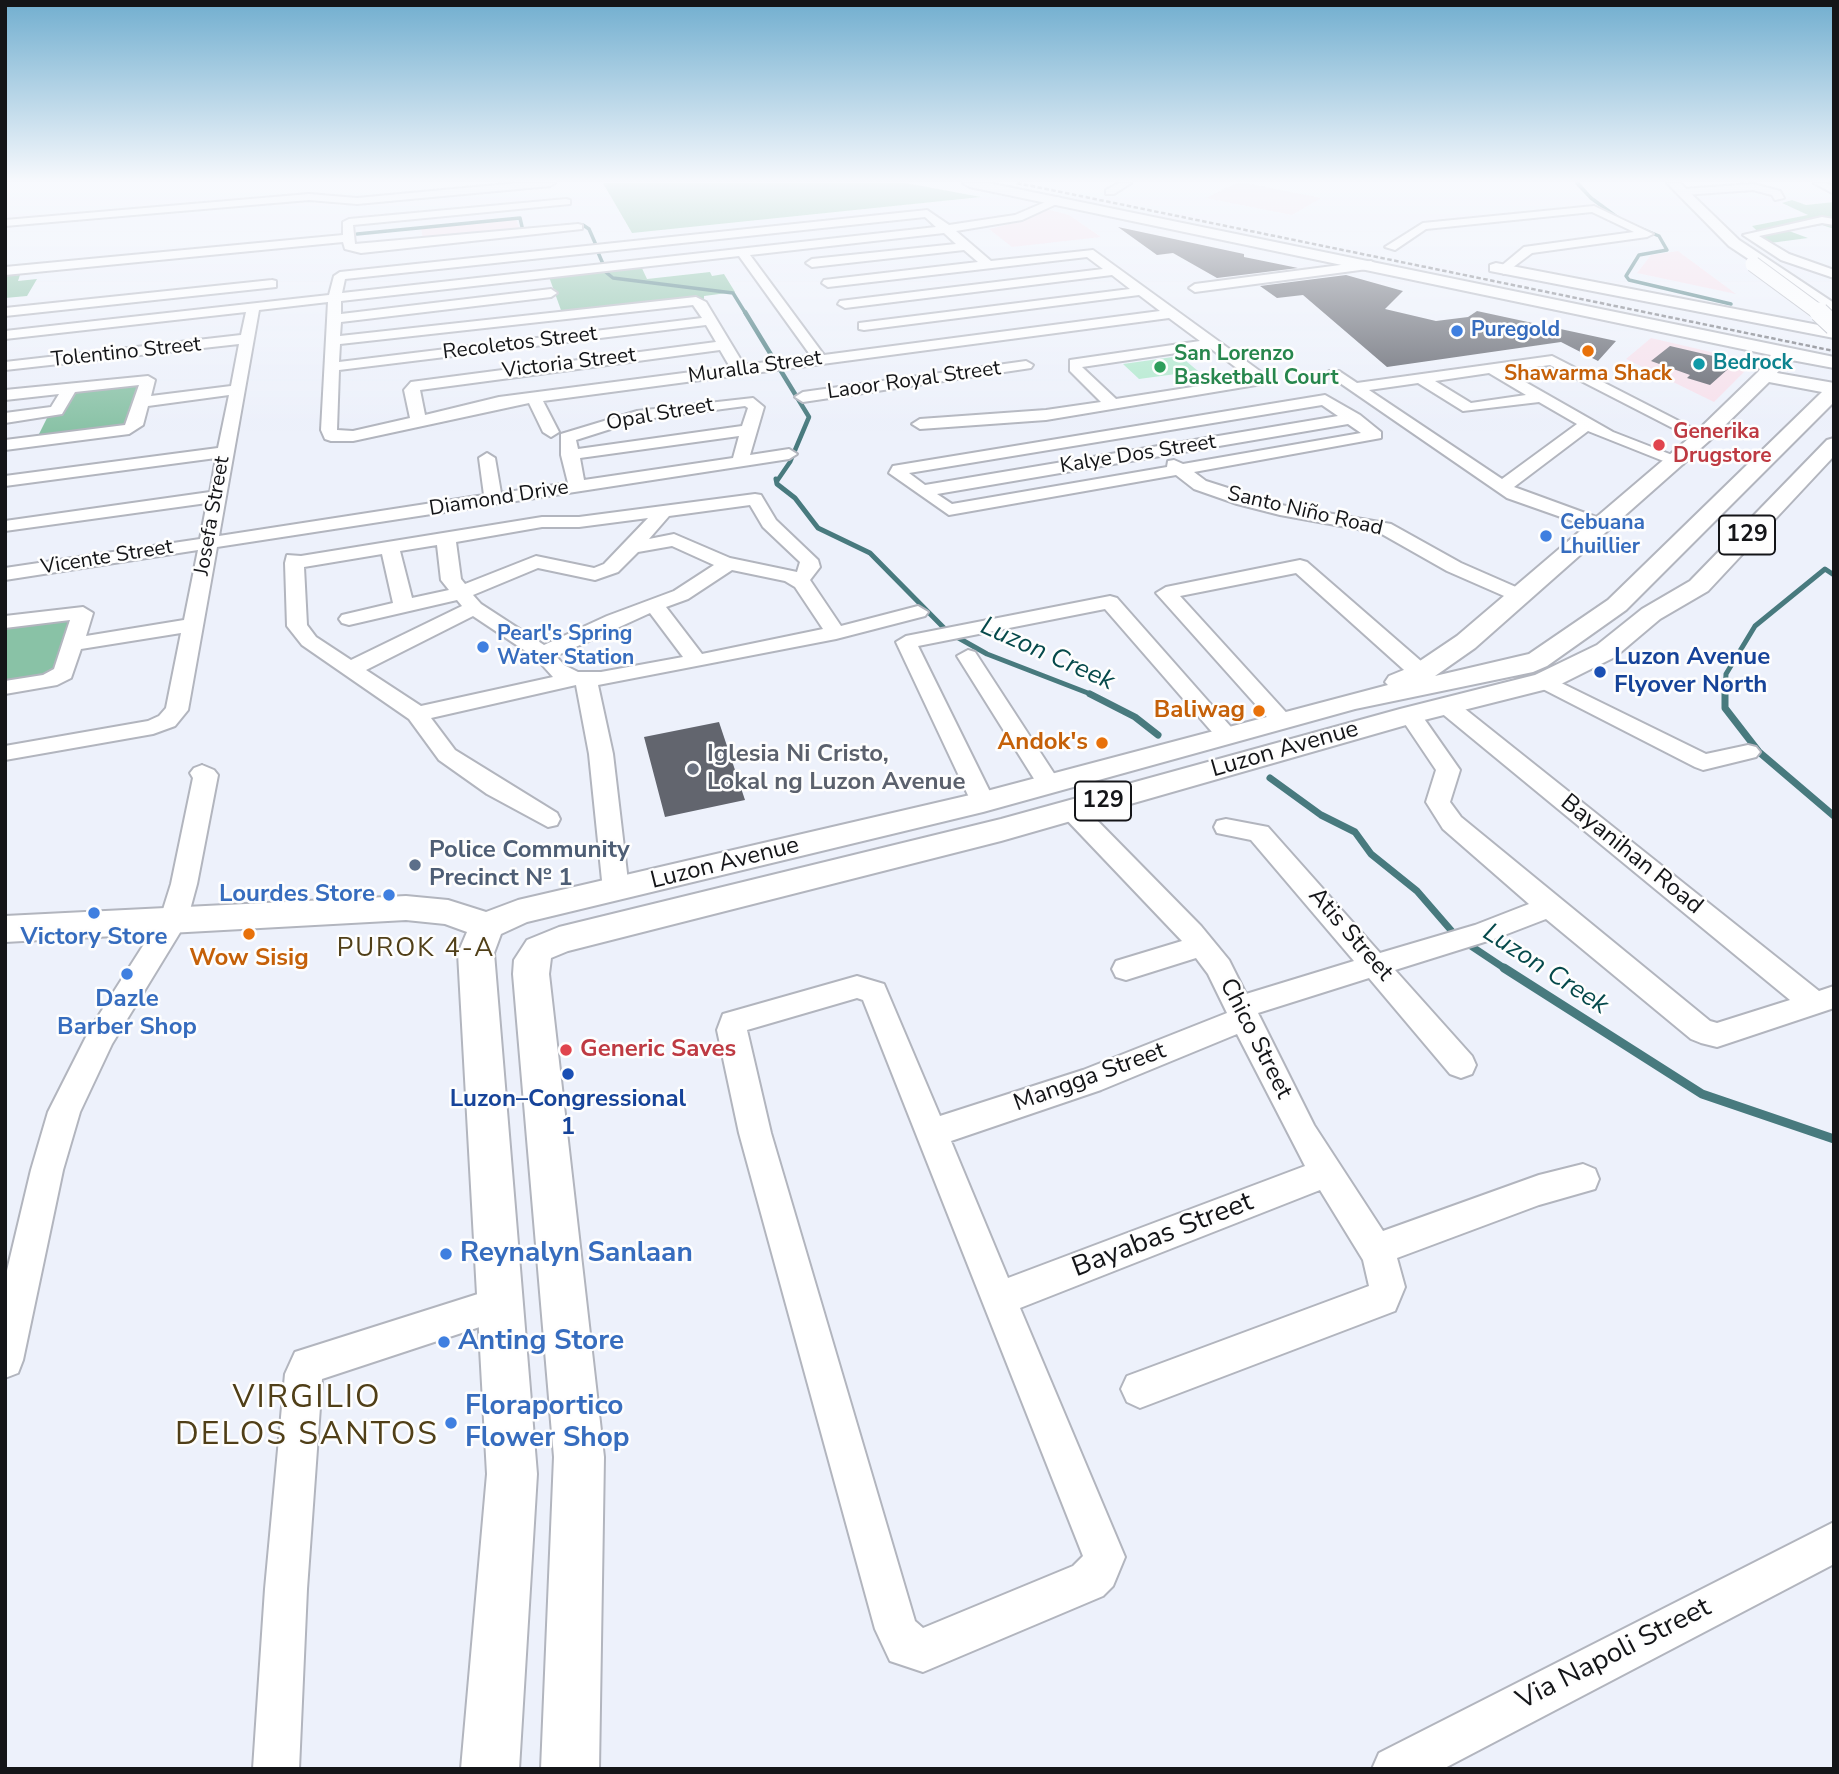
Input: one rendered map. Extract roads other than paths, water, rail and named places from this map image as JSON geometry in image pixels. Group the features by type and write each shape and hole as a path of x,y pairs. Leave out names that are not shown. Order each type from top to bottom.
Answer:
{"main road":[{"path":"1375,266 1812,358 1834,365"},
{"path":"1483,266 1830,331"},
{"path":"1796,266 1834,298"},
{"path":"1729,314 1766,314 1775,311 1775,303 1757,267"},
{"path":"1757,267 1807,309 1834,312"},
{"path":"1757,267 1799,294 1830,331"},
{"name":"Luzon Avenue","path":"1351,701 1421,673 1466,642 1702,438 1765,376 1782,352"},
{"path":"1765,376 1834,390"},
{"name":"Luzon Avenue","path":"1651,614 1677,578 1790,447 1834,390"},
{"name":"Luzon Avenue","path":"487,926 518,912 983,802 1351,701 1456,681 1538,660 1617,606 1790,447 1834,415"},
{"name":"Luzon Avenue","path":"570,1769 579,1457 531,974 532,960 539,949 559,940 1072,810 1410,715 1545,681 1606,651 1651,614 1699,586 1834,444"},
{"path":"5,929 406,908 448,912 487,926 477,944 477,953 512,1474 490,1769"}],"street":[{"path":"5,271 69,266"},
{"path":"331,367 335,296 340,276 434,266"},
{"path":"5,335 612,266"},
{"path":"752,266 820,359"},
{"path":"814,266 897,366"},
{"path":"828,283 973,266"},
{"path":"920,424 1027,417 1263,380 1108,266"},
{"path":"1195,288 1365,266"},
{"path":"1504,270 1509,266"},
{"path":"1801,266 1834,274"},
{"name":"Josefa Street","path":"5,312 272,267 261,306 246,339 177,710 167,721 153,727 5,753"},
{"path":"845,304 1116,271"},
{"path":"544,273 558,315"},
{"path":"864,326 1143,291"},
{"path":"333,319 551,293"},
{"path":"333,341 696,301 738,370"},
{"name":"Muralla Street","path":"331,367 329,429 331,436 339,438 485,405 820,359 897,366 1173,313"},
{"name":"Recoletos Street","path":"331,367 709,321"},
{"name":"Tolentino Street","path":"5,366 246,339"},
{"path":"1113,405 1075,368 1075,363 1213,343"},
{"name":"Victoria Street","path":"416,385 723,345"},
{"path":"1354,387 1547,359 1557,361 1702,438"},
{"name":"Laoor Royal Street","path":"803,397 897,366 1026,365"},
{"path":"1491,368 1587,424 1620,440 1677,460"},
{"path":"1334,374 1503,488 1601,525"},
{"path":"1420,378 1468,408 1542,397"},
{"path":"5,395 148,380 135,425 129,429 5,444"},
{"path":"416,385 412,390 418,421"},
{"path":"5,418 57,411 70,388"},
{"path":"142,402 236,390"},
{"path":"534,398 559,434 569,455 577,487"},
{"path":"1328,400 1354,418 1375,435 949,510 897,473 899,470 1328,400"},
{"name":"Opal Street","path":"559,434 637,416 734,402 754,402 751,430"},
{"name":"Kalye Dos Street","path":"922,491 1354,418"},
{"path":"1503,488 1587,424"},
{"path":"569,455 751,430 740,461"},
{"name":"Santo Niño Road","path":"1140,432 1181,471 1212,490 1265,506 1385,528 1461,570 1518,595"},
{"path":"5,481 225,452"},
{"name":"Diamond Drive","path":"209,543 789,454"},
{"path":"487,458 493,499"},
{"path":"1102,461 1121,480"},
{"path":"5,526 217,496"},
{"path":"548,819 495,788 447,754 417,714 322,652 297,626 294,561 390,549 509,528 662,513 755,499 769,523 809,560 810,567 800,580"},
{"path":"350,669 527,565 545,563 595,573 611,568 662,513"},
{"path":"509,528 512,557 527,565"},
{"path":"446,539 451,580 467,601 543,654 556,670 580,679"},
{"path":"632,548 674,540 729,564 800,580 836,632"},
{"name":"Vicente Street","path":"5,574 209,543"},
{"path":"390,549 404,606"},
{"path":"543,654 681,595 729,564"},
{"path":"1282,720 1166,597 1166,593 1300,566 1421,673"},
{"path":"349,619 404,606 467,601"},
{"path":"983,802 906,642 1110,602 1227,735"},
{"path":"654,606 697,661"},
{"path":"417,714 580,679 697,661 836,632 918,611"},
{"path":"5,622 83,613 63,673 58,677 5,688"},
{"path":"73,644 193,625"},
{"path":"968,656 1049,783"},
{"path":"580,679 601,754 616,890"},
{"path":"1545,681 1703,762 1748,752"},
{"name":"Bayanihan Road","path":"1447,706 1825,1004"},
{"path":"1410,715 1448,770 1438,802 1443,812 1549,907 1709,1035 1825,1004"},
{"path":"5,1360 14,1277 64,1112 100,1038 173,921 184,884 206,775 202,773"},
{"name":"Chico Street","path":"1072,810 1202,946 1243,1012 1303,1135 1376,1250 1385,1272 1387,1287 1382,1299 1140,1389"},
{"name":"Atis Street","path":"1226,827 1259,833 1461,1065"},
{"name":"Mangga Street","path":"932,1133 1090,1081 1243,1012 1375,964 1460,939 1549,907"},
{"path":"1126,969 1202,946"},
{"path":"857,987 868,988 874,992 999,1299 1104,1557 1098,1571 1088,1581 923,1650 905,1646 896,1629 755,1133 732,1030 733,1022 857,987"},
{"name":"Bayabas Street","path":"999,1299 1327,1172"},
{"path":"1376,1250 1539,1190 1583,1179"},
{"path":"276,1769 286,1589 304,1374 309,1365 500,1304"},
{"name":"Via Napoli Street","path":"1395,1769 1834,1542"}],"waterway":[{"path":"1632,266 1626,276 1629,280 1731,304"},
{"name":"Luzon Creek","path":"602,269 613,278 733,293 746,314"},
{"name":"Luzon Creek","path":"745,312 809,417 790,462 777,481"},
{"name":"Luzon Creek","path":"776,479 777,484 795,498 818,528 870,553 946,630"},
{"path":"1725,695 1726,674 1755,626 1825,569 1834,575"},
{"name":"Luzon Creek","path":"955,636 987,654 1093,695"},
{"name":"Luzon Creek","path":"1090,694 1135,717 1158,735"},
{"path":"1725,695 1725,708 1759,752 1834,816"},
{"name":"Luzon Creek","path":"1270,778 1321,815 1355,832 1371,854 1417,891 1456,936 1504,968"},
{"name":"Luzon Creek","path":"1504,968 1702,1094 1834,1139"}],"railway":[{"path":"1420,266 1834,351"}],"place":[{"name":"Puregold","path":"1457,331"},
{"name":"Shawarma Shack","path":"1588,351"},
{"name":"Bedrock","path":"1699,364"},
{"name":"San Lorenzo Basketball Court","path":"1160,367"},
{"name":"Generika Drugstore","path":"1659,445"},
{"name":"Cebuana Lhuillier","path":"1546,536"},
{"name":"Pearl's Spring Water Station","path":"483,647"},
{"name":"Luzon Avenue Flyover North","path":"1600,672"},
{"name":"Baliwag","path":"1259,711"},
{"name":"Andok's","path":"1102,743"},
{"name":"Iglesia Ni Cristo, Lokal ng Luzon Avenue","path":"693,769"},
{"name":"Police Community Precinct № 1","path":"415,865"},
{"name":"Lourdes Store","path":"389,895"},
{"name":"Victory Store","path":"94,913"},
{"name":"Wow Sisig","path":"249,934"},
{"name":"Dazle Barber Shop","path":"127,974"},
{"name":"Generic Saves","path":"566,1050"},
{"name":"Luzon–Congressional 1","path":"568,1074"},
{"name":"Reynalyn Sanlaan","path":"446,1254"},
{"name":"Anting Store","path":"444,1342"},
{"name":"Floraportico Flower Shop","path":"451,1423"}],"district":[{"name":"PUROK 4-A","path":"416,950"},
{"name":"VIRGILIO DELOS SANTOS","path":"307,1418"}]}
